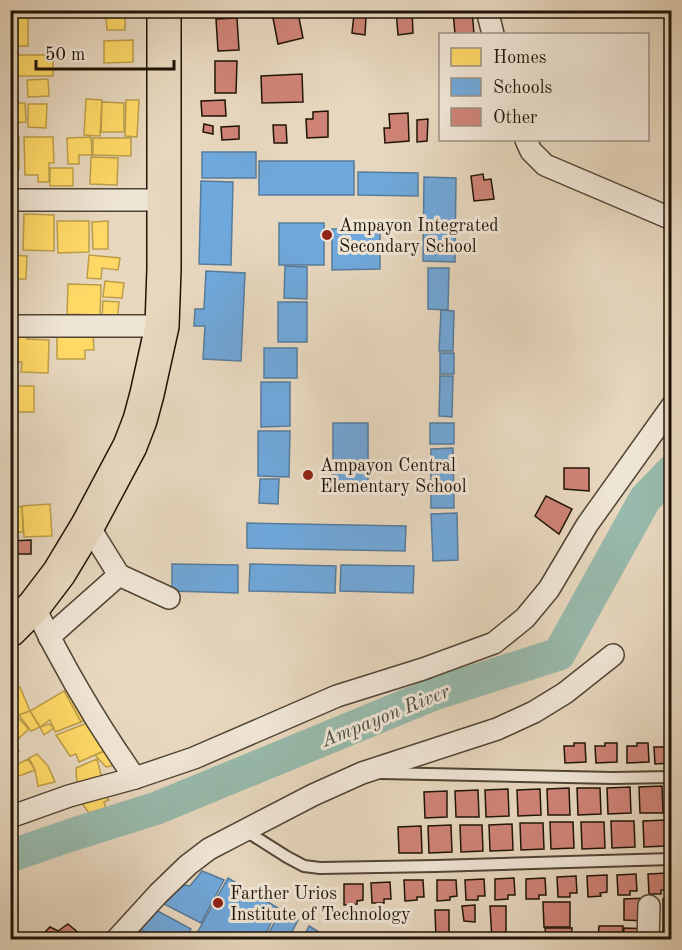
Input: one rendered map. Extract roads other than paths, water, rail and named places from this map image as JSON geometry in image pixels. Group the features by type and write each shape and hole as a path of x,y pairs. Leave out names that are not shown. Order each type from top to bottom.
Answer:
{"highway":[{"path":"10,630 34,606 59,573 88,525 130,446 140,420 162,326 164,10"}],"street":[{"path":"487,10 493,33"},
{"path":"526,141 531,151 545,165 672,219"},
{"path":"10,200 164,200"},
{"path":"10,326 162,326"},
{"path":"10,817 69,796 135,778 194,758 337,696 423,669 494,643 525,618 549,589 587,525 672,406"},
{"path":"88,525 119,575 168,598"},
{"path":"49,637 119,575"},
{"path":"34,606 106,737 135,778"},
{"path":"116,939 158,894 188,865 209,849 362,772 497,729 534,712 566,693 613,655"},
{"path":"648,939 649,906"}],"lane":[{"path":"362,772 613,778 672,777"},
{"path":"246,831 304,866 320,868 672,859"}],"waterway":[{"name":"Ampayon River","path":"10,856 157,808 434,694 559,654 645,499 672,471"}],"place":[{"name":"Ampayon Integrated Secondary School","path":"327,235"},
{"name":"Ampayon Central Elementary School","path":"308,475"},
{"name":"Farther Urios Institute of Technology","path":"218,903"}]}
